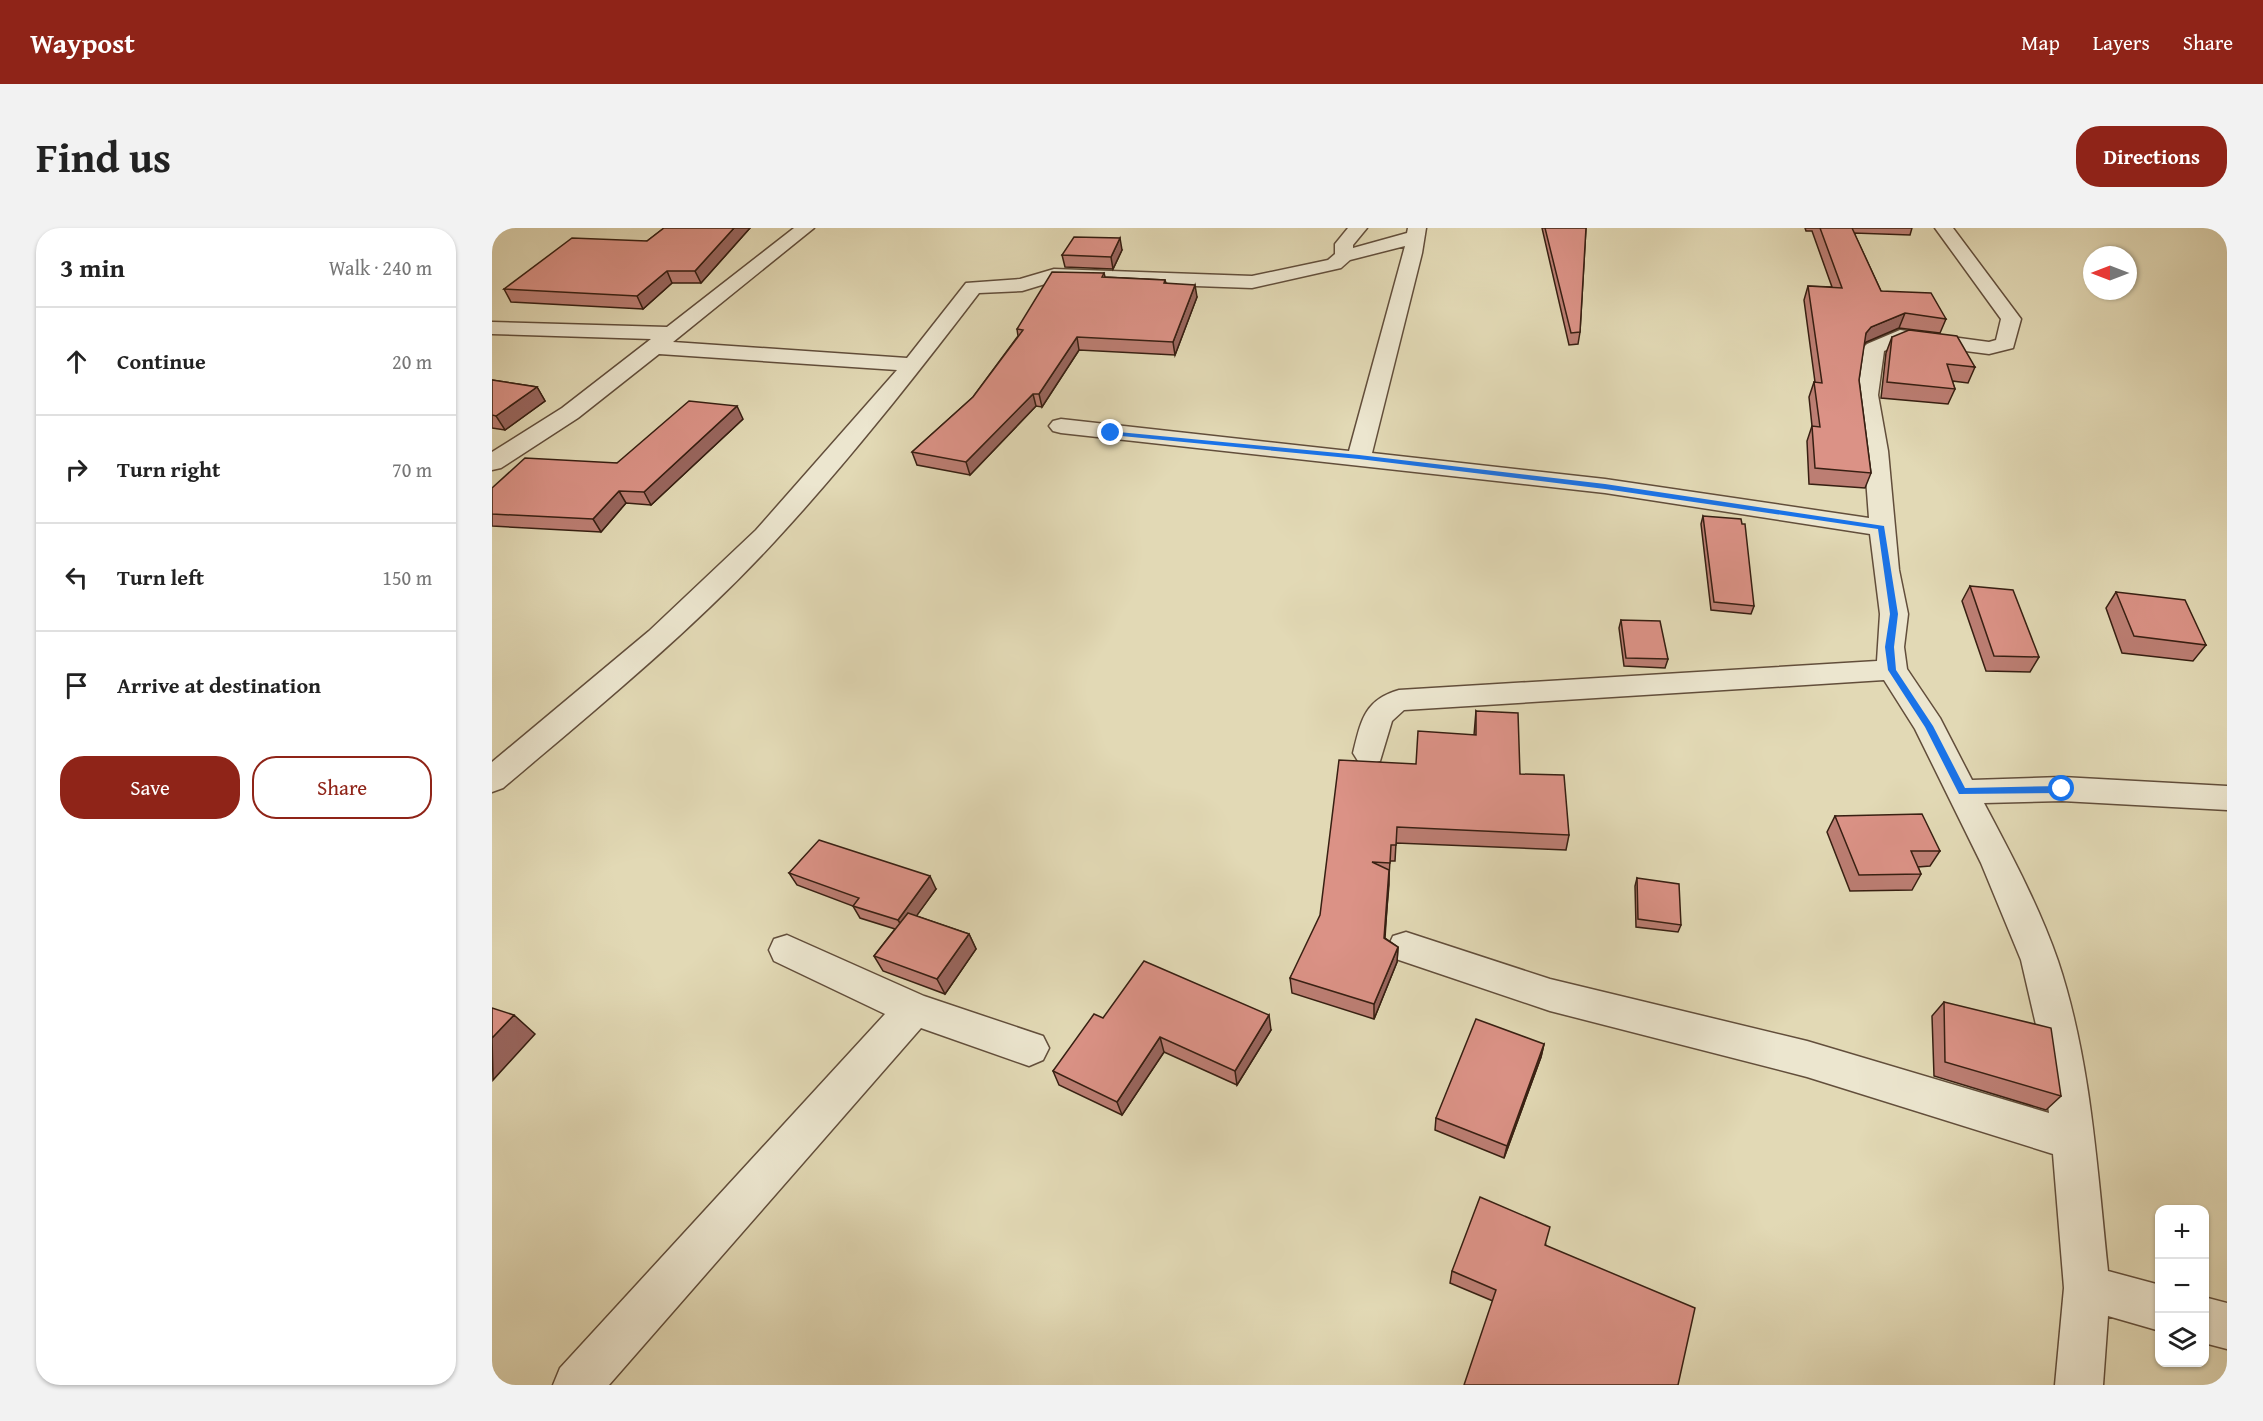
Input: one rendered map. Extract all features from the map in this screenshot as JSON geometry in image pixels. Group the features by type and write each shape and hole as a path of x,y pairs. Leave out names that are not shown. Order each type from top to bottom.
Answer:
{"street":[{"path":"492,463 570,413 806,228"},
{"path":"1344,256 1344,244 1358,228"},
{"path":"1944,228 2011,319 2006,344 1989,348 1900,336 1874,348 1867,395 1876,451 1882,528 1894,614 1890,647 1892,670 1929,726 1998,863 2039,960 2060,1042 2073,1140 2087,1288 2079,1385"},
{"path":"492,780 659,638 765,537 913,365 973,287 1022,285 1054,275 1252,282 1334,264 1344,256 1379,249 1416,232"},
{"path":"1359,457 1416,232"},
{"path":"492,328 671,333"},
{"path":"653,347 913,365"},
{"path":"1061,426 1359,457 1605,486 1882,528"},
{"path":"1369,753 1379,713 1386,705 1399,700 1892,670"},
{"path":"1962,792 2062,789 2227,798"},
{"path":"1406,947 1550,995 1807,1059 2073,1140"},
{"path":"787,950 914,1009 1029,1048"},
{"path":"577,1385 914,1009"},
{"path":"2087,1288 2155,1307"},
{"path":"2209,1321 2227,1326"}],"building":[{"path":"664,228 734,228 695,271 667,271 637,296 504,289 572,238 647,241"},
{"path":"1545,228 1586,228 1580,332 1571,333"},
{"path":"1820,228 1852,228 1881,291 1931,293 1946,319 1905,313 1871,327 1866,333 1859,380 1871,473 1815,468 1812,426 1820,427 1814,382 1822,383 1808,286 1842,288"},
{"path":"1074,237 1120,238 1111,257 1062,255"},
{"path":"1052,272 1104,273 1102,277 1165,280 1164,283 1195,285 1173,342 1077,337 1039,394 1033,394 966,462 912,452 973,397 1023,330 1017,329"},
{"path":"1909,330 1957,336 1975,367 1947,364 1955,389 1887,382 1892,337"},
{"path":"492,380 537,387 496,416 492,415"},
{"path":"689,401 737,406 644,492 619,491 593,519 492,514 492,488 525,458 617,463"},
{"path":"1703,516 1741,519 1742,524 1745,524 1754,606 1714,602"},
{"path":"1970,586 2013,590 2039,657 1994,656"},
{"path":"2116,592 2185,600 2206,645 2134,636"},
{"path":"1621,620 1660,621 1668,659 1626,658"},
{"path":"1476,711 1518,713 1520,774 1564,775 1569,835 1397,827 1396,845 1391,845 1390,863 1372,862 1389,870 1384,938 1398,947 1374,1004 1290,978 1320,915 1339,760 1416,764 1418,731 1476,735"},
{"path":"1922,814 1940,851 1911,851 1921,874 1859,875 1835,816"},
{"path":"819,840 930,876 898,920 853,906 859,898 789,873"},
{"path":"1637,878 1679,884 1681,925 1638,919"},
{"path":"908,913 969,934 937,979 874,956"},
{"path":"1144,961 1269,1015 1235,1071 1160,1037 1117,1102 1053,1071 1094,1014 1103,1018"},
{"path":"1944,1002 2051,1028 2061,1096 1945,1062"},
{"path":"492,1008 514,1015 492,1038"},
{"path":"1476,1019 1544,1044 1507,1146 1436,1118"},
{"path":"1480,1197 1550,1227 1545,1245 1695,1308 1678,1385 1464,1385 1496,1290 1452,1271"}],"route":[{"path":"1111,433 1359,457 1605,486 1882,528 1886,570 1894,614 1890,647 1892,670 1929,726 1962,792 2062,789"}]}
